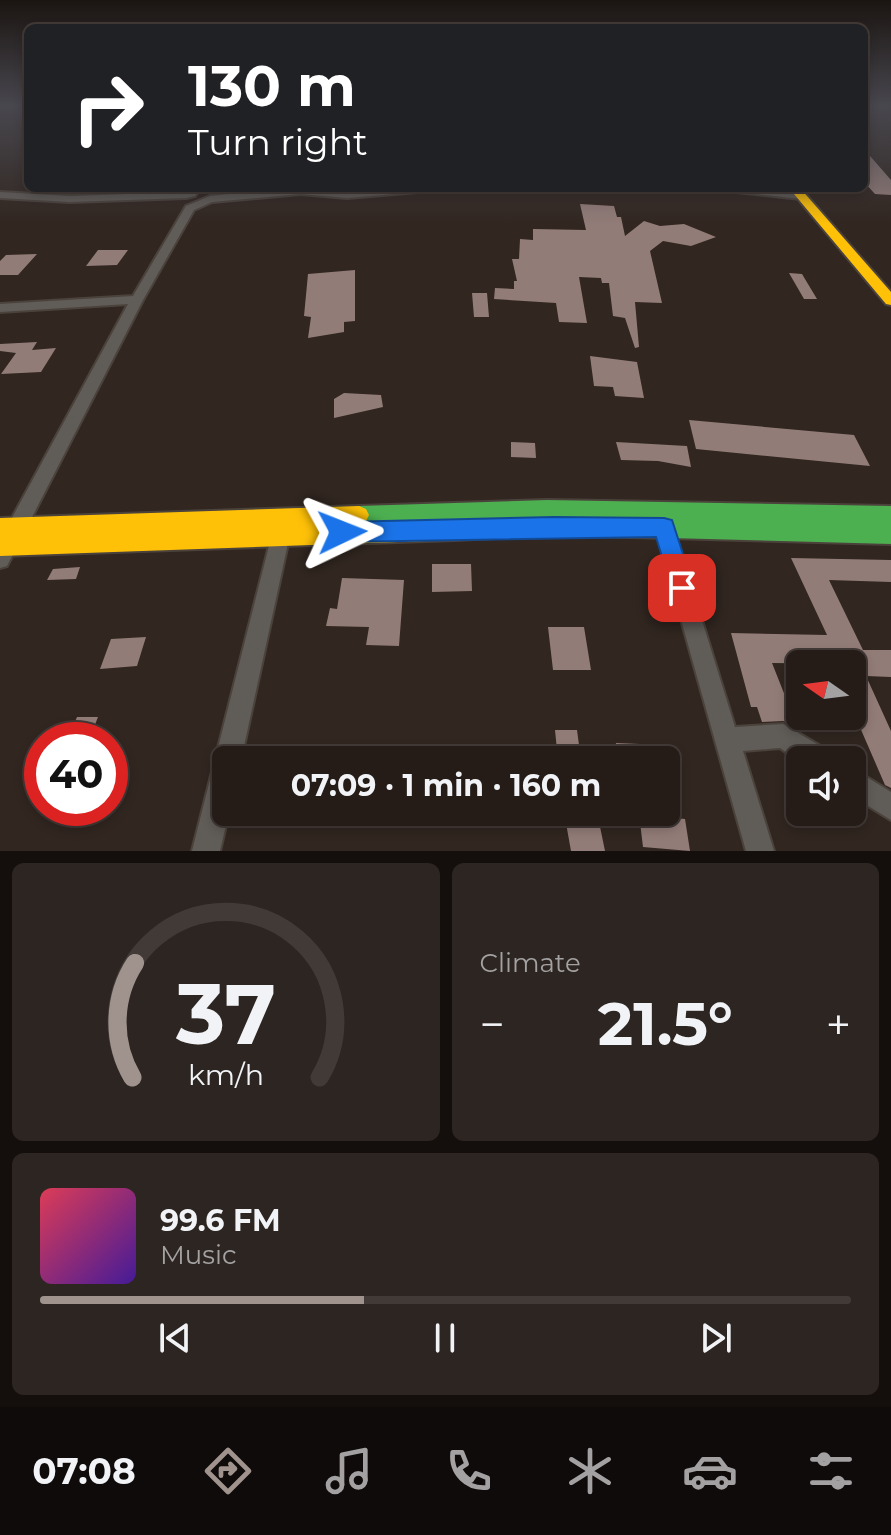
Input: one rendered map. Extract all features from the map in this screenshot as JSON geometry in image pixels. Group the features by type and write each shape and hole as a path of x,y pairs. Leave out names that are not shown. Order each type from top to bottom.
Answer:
{"street":[{"path":"0,195 46,199 186,195 193,192"},
{"path":"5,541 137,300 193,205 210,199 272,192"},
{"path":"313,192 347,195 383,192"},
{"path":"801,192 891,286"},
{"path":"801,192 891,301"},
{"path":"0,308 137,300"},
{"path":"5,541 547,509 891,515"},
{"path":"5,541 554,526 891,534"},
{"path":"664,527 760,851"},
{"path":"231,746 281,534"},
{"path":"727,740 783,736 798,746"},
{"path":"866,790 891,807"},
{"path":"206,851 212,826"}],"building":[{"path":"868,154 891,180 891,195 875,194 868,186"},
{"path":"580,204 614,206 617,217 621,217 625,236 644,221 660,226 684,224 716,237 691,246 663,241 650,251 662,303 635,302 639,347 635,348 625,318 613,316 609,283 602,283 601,278 579,277 587,323 559,322 556,303 494,299 495,288 514,289 514,281 517,281 512,259 519,259 520,239 533,240 533,229 586,230"},
{"path":"98,250 128,250 117,265 86,266"},
{"path":"37,254 18,275 0,275 0,261 6,255"},
{"path":"355,270 355,321 344,322 344,332 308,338 311,317 304,316 308,274"},
{"path":"789,273 802,274 817,299 804,299"},
{"path":"472,293 487,293 489,317 474,317"},
{"path":"37,342 32,350 56,348 41,372 1,374 16,353 0,351 0,344"},
{"path":"590,356 637,362 644,398 615,396 613,387 594,386"},
{"path":"344,393 381,395 383,407 334,418 334,399"},
{"path":"689,420 854,435 870,466 696,449"},
{"path":"511,442 535,443 536,458 511,457"},
{"path":"616,442 687,446 691,467 658,461 621,460"},
{"path":"791,558 891,560 891,582 829,580 863,650 786,650 786,663 772,663 786,698 786,722 762,722 757,707 751,707 731,633 827,635"},
{"path":"432,564 471,564 472,591 432,592"},
{"path":"80,567 76,579 47,580 53,569"},
{"path":"342,578 404,580 399,646 366,645 369,627 326,626 330,608 337,609"},
{"path":"548,627 584,627 591,670 553,670"},
{"path":"146,637 137,666 100,669 111,639"},
{"path":"866,650 891,650 891,677 866,676"},
{"path":"866,676 891,731 891,788 885,785 861,730 866,730"},
{"path":"77,717 98,717 96,722 75,722"},
{"path":"555,730 577,730 579,746 557,746"},
{"path":"616,743 640,744 640,746 616,746"},
{"path":"680,818 685,819 690,851 643,847 640,826 680,826"},
{"path":"567,826 600,826 605,851 571,851"}],"traffic: fast":[{"path":"359,515 547,509 891,515"},
{"path":"455,530 554,526 891,534"}],"traffic: slow":[{"path":"797,192 891,301"},
{"path":"0,527 359,515"},
{"path":"0,546 455,530"}],"route":[{"path":"342,532 554,526 664,527 682,588"}]}
